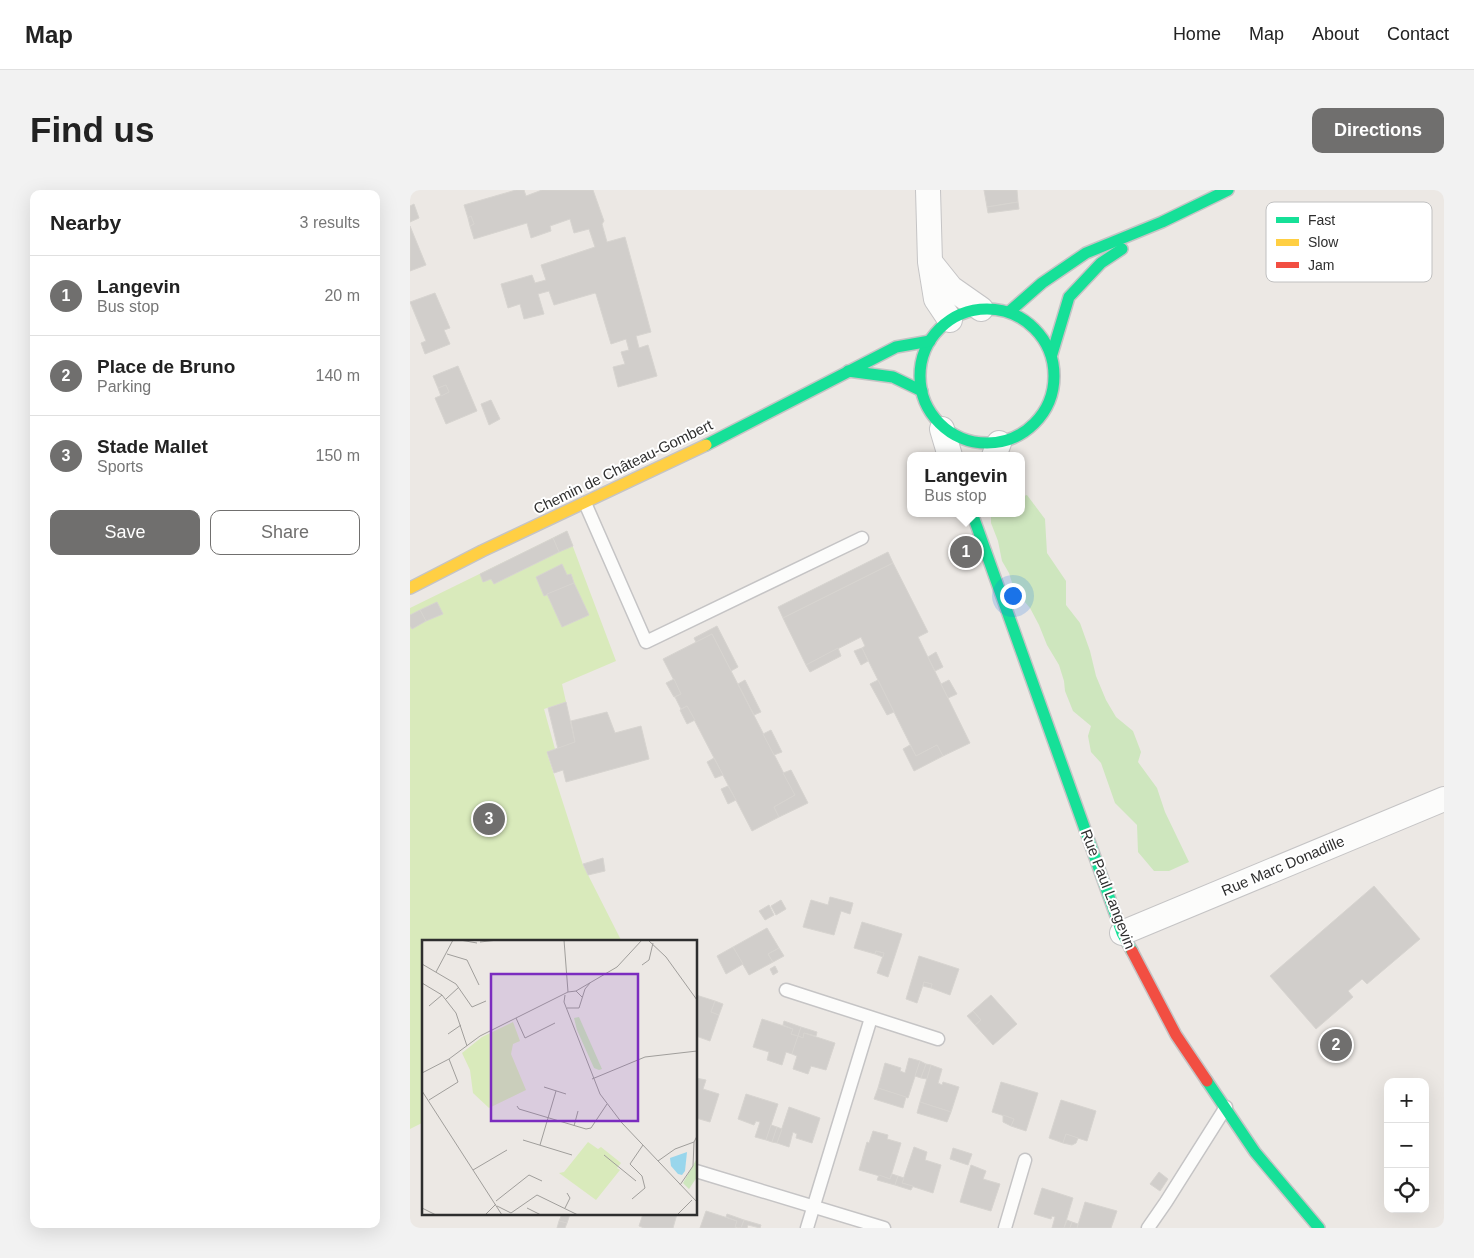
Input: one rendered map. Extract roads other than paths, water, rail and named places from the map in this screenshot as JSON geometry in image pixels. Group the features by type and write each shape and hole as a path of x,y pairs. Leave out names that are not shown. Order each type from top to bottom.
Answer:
{"street":[{"path":"928,190 930,262 936,299 950,320"},
{"path":"1009,312 1042,283 1086,254 1162,222 1228,190"},
{"path":"942,429 971,442 996,449 1026,432 1046,410 1055,383 1052,354 1069,297 1101,263 1162,222"},
{"path":"930,262 951,288 981,309"},
{"path":"949,452 942,429 930,412 922,391 921,365 930,341 950,320 981,309 1009,312 1035,328 1052,354"},
{"name":"Chemin de Château-Gombert","path":"410,588 482,551 707,444 896,347 930,341"},
{"path":"848,371 894,377 922,391"},
{"name":"Rue Paul Langevin","path":"974,517 1122,933 1176,1035 1256,1152 1319,1228"},
{"name":"Rue Paul Langevin","path":"982,517 983,540"},
{"name":"Rue Marc Donadille","path":"1122,933 1444,799"}],"lane":[{"path":"586,503 646,642 862,538"},
{"path":"786,990 938,1039"},
{"path":"807,1228 871,1018"},
{"path":"1148,1228 1226,1107"},
{"path":"1005,1228 1025,1160"},
{"path":"698,1172 884,1228"}],"place":[{"name":"Langevin","path":"966,552"},
{"name":"Stade Mallet","path":"489,819"},
{"name":"Place de Bruno","path":"1336,1045"}]}
